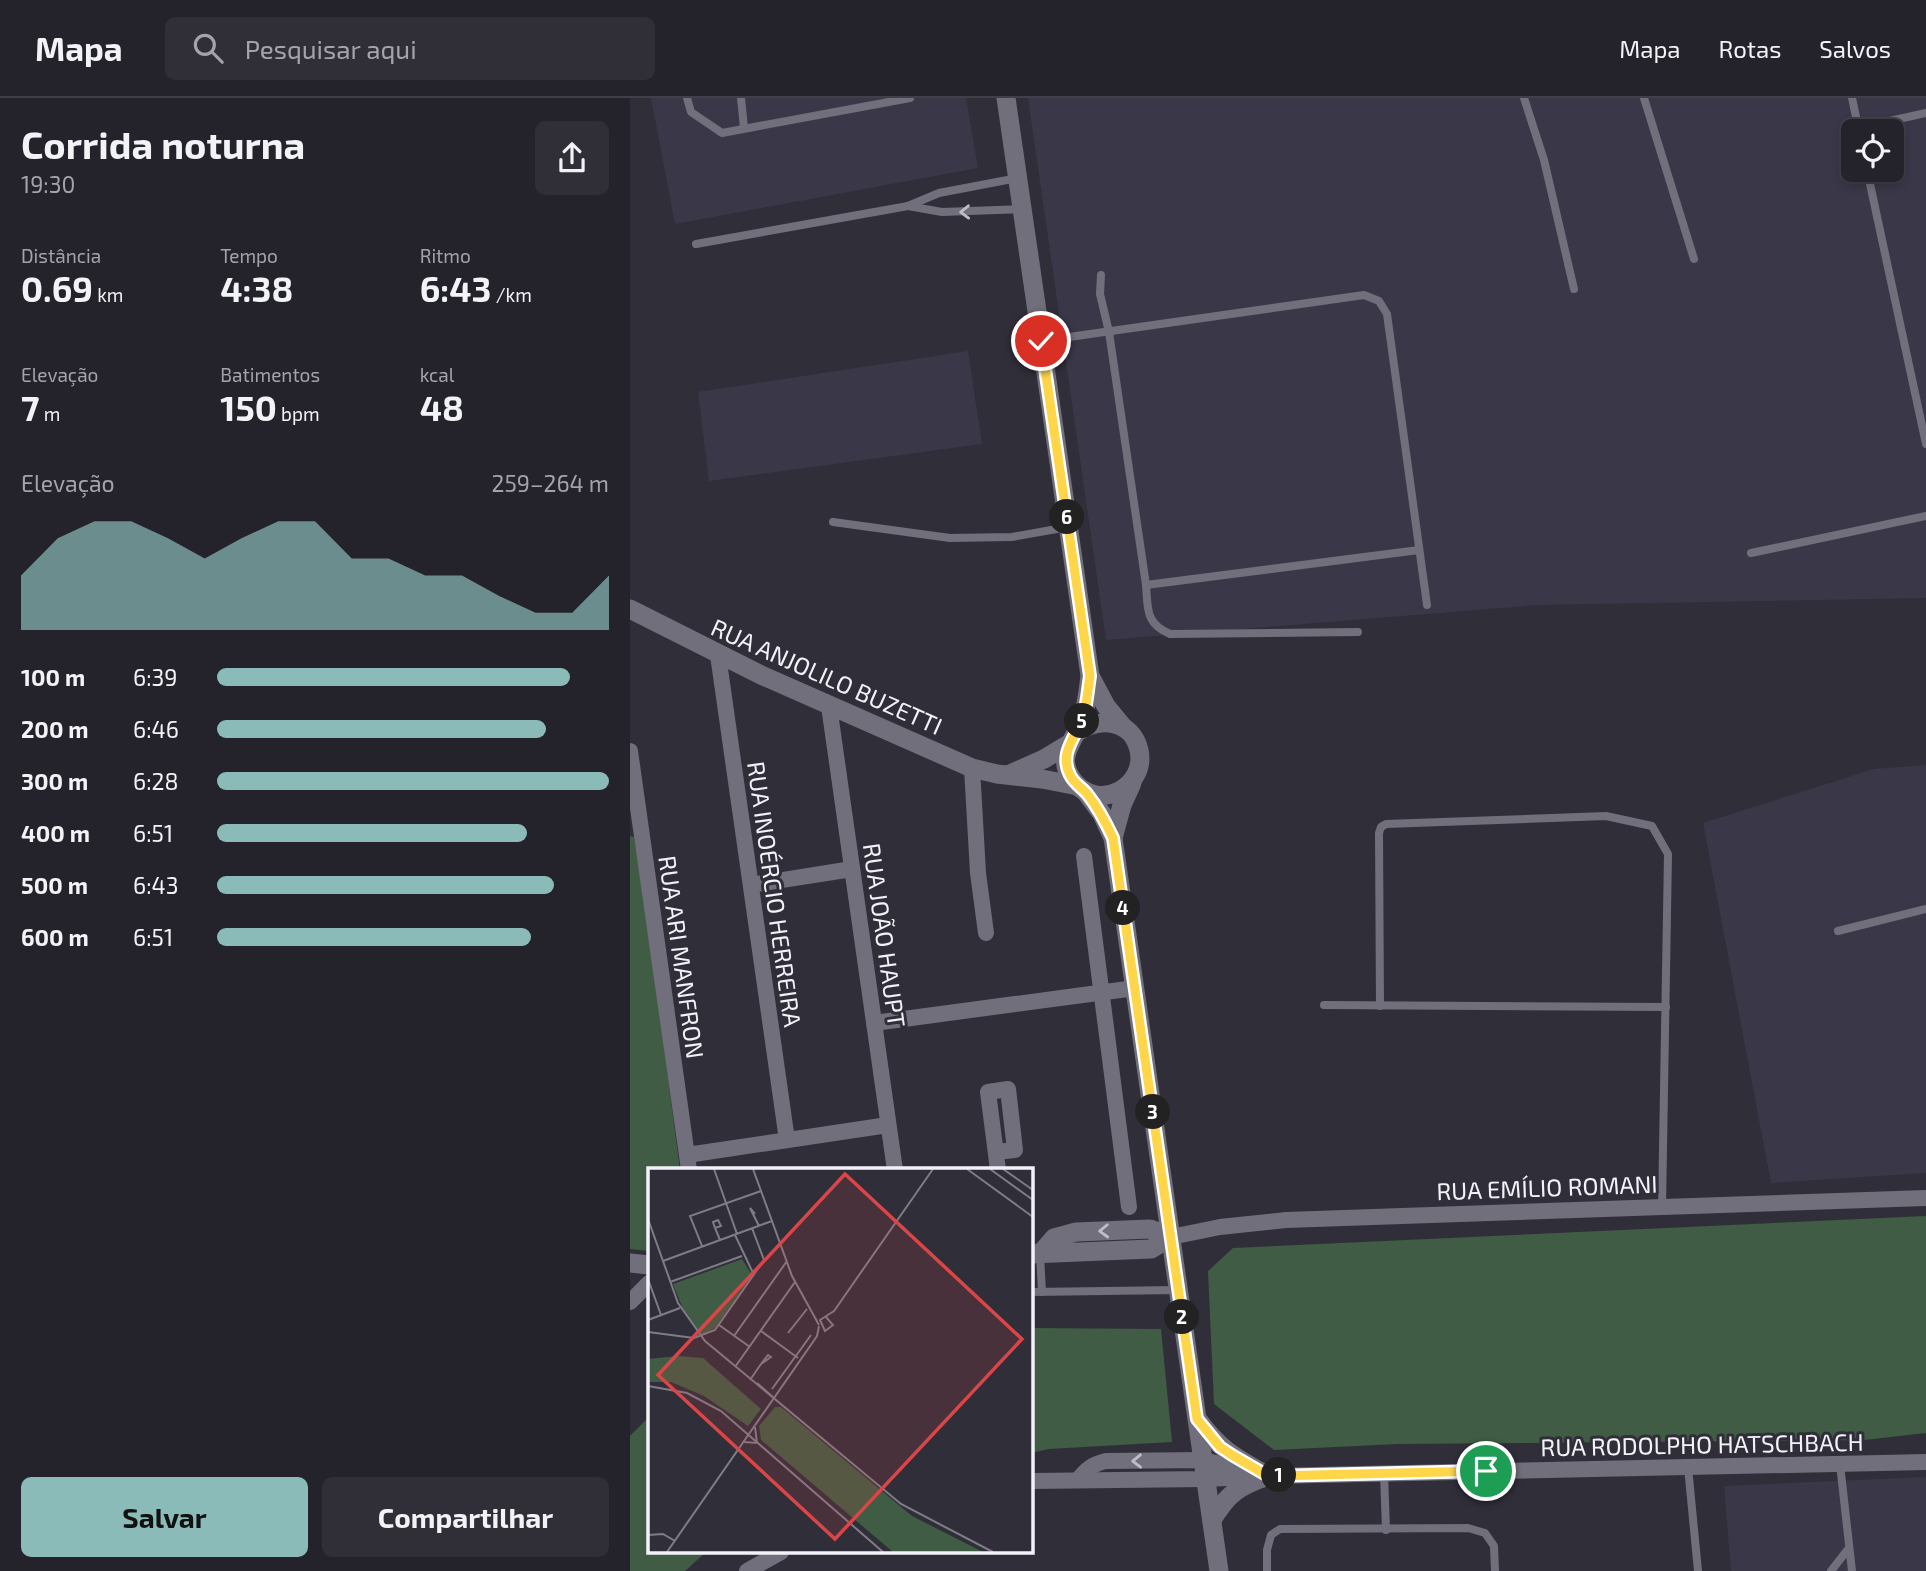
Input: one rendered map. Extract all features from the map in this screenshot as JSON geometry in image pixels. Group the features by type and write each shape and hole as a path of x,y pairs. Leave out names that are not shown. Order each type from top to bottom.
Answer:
{"main road":[{"path":"1006,98 1090,676 1086,705 1066,755 1067,766 1071,777 1102,814 1113,838 1219,1571"},
{"name":"RUA ANJOLILO BUZETTI","path":"630,609 829,706 972,768 1081,789"},
{"path":"1090,676 1100,696 1133,736 1140,759 1138,771 1118,815 1113,838"},
{"path":"1009,775 1044,759 1089,724 1113,723 1124,728"},
{"path":"1081,789 1105,796 1125,789 1132,781"},
{"name":"RUA EMÍLIO ROMANI","path":"1035,1254 1054,1238 1076,1232 1150,1229 1171,1237"},
{"path":"630,1263 648,1265"},
{"path":"1197,1419 1220,1447 1268,1476"},
{"path":"1212,1520 1221,1504 1238,1488 1268,1476"}],"street":[{"name":"RUA INOÉRCIO HERREIRA","path":"718,654 788,1140"},
{"name":"RUA JOÃO HAUPT","path":"829,706 895,1168"},
{"name":"RUA ARI MANFRON","path":"630,751 636,827 688,1163"},
{"path":"972,768 978,873 986,933"},
{"path":"1084,856 1129,1207"},
{"path":"751,885 852,869"},
{"path":"874,1023 1135,988"},
{"path":"688,1163 788,1140 888,1125"},
{"path":"996,1152 999,1168"},
{"name":"RUA EMÍLIO ROMANI","path":"1171,1237 1220,1227 1286,1220 1926,1199"},
{"path":"630,1302 648,1284"},
{"name":"RUA RODOLPHO HATSCHBACH","path":"1032,1481 1078,1480 1085,1470 1106,1461 1268,1476 1926,1462"},
{"path":"747,1571 777,1554"}],"lane":[{"path":"687,98 691,113 722,133 910,98"},
{"path":"741,98 744,128"},
{"path":"1524,98 1544,160 1574,289"},
{"path":"1644,98 1694,259"},
{"path":"1852,98 1856,119"},
{"path":"1902,119 1926,113"},
{"path":"696,244 908,206 939,193 1018,178"},
{"path":"1870,182 1926,444"},
{"path":"908,206 942,212 1022,209"},
{"path":"1101,275 1100,295 1110,331 1148,613 1157,628 1170,634 1358,632"},
{"path":"1041,341 1364,295 1379,301 1387,314 1427,605"},
{"path":"1751,553 1926,516"},
{"path":"833,522 950,538 1012,537 1068,527"},
{"path":"1146,584 1419,550"},
{"path":"1380,1006 1381,827 1386,824 1606,816 1652,827 1668,854 1662,1208"},
{"path":"1838,931 1926,909"},
{"path":"1324,1005 1665,1007"},
{"path":"1035,1254 1042,1292"},
{"path":"1032,1292 1179,1290"},
{"path":"1840,1464 1852,1571"},
{"path":"1688,1467 1698,1571"},
{"path":"1384,1473 1386,1530"},
{"path":"1268,1571 1267,1550 1271,1535 1280,1529 1468,1528 1485,1533 1494,1546 1495,1571"},
{"path":"1831,1571 1849,1548"}],"shaded area":[{"path":"651,98 966,98 978,168 675,224"},
{"path":"1028,98 1926,98 1926,598 1537,605 1106,640"},
{"path":"968,351 982,444 709,481 698,392"},
{"path":"1926,765 1926,1173 1771,1183 1703,823 1874,769"},
{"path":"1926,1477 1926,1571 1731,1571 1724,1486"}],"green space":[{"path":"630,836 634,837 646,910 680,1168 648,1168 648,1251 630,1249"},
{"path":"1926,1216 1926,1433 1864,1440 1397,1444 1274,1450 1214,1404 1208,1271 1233,1248"},
{"path":"1032,1328 1161,1329 1172,1442 1049,1449 1032,1453"},
{"path":"648,1418 648,1554 704,1554 685,1571 630,1571 630,1436"}],"route":[{"path":"1041,341 1090,676 1084,716 1079,731 1069,744 1067,766 1071,777 1102,814 1113,838 1197,1419 1220,1447 1268,1476 1486,1471"}]}
